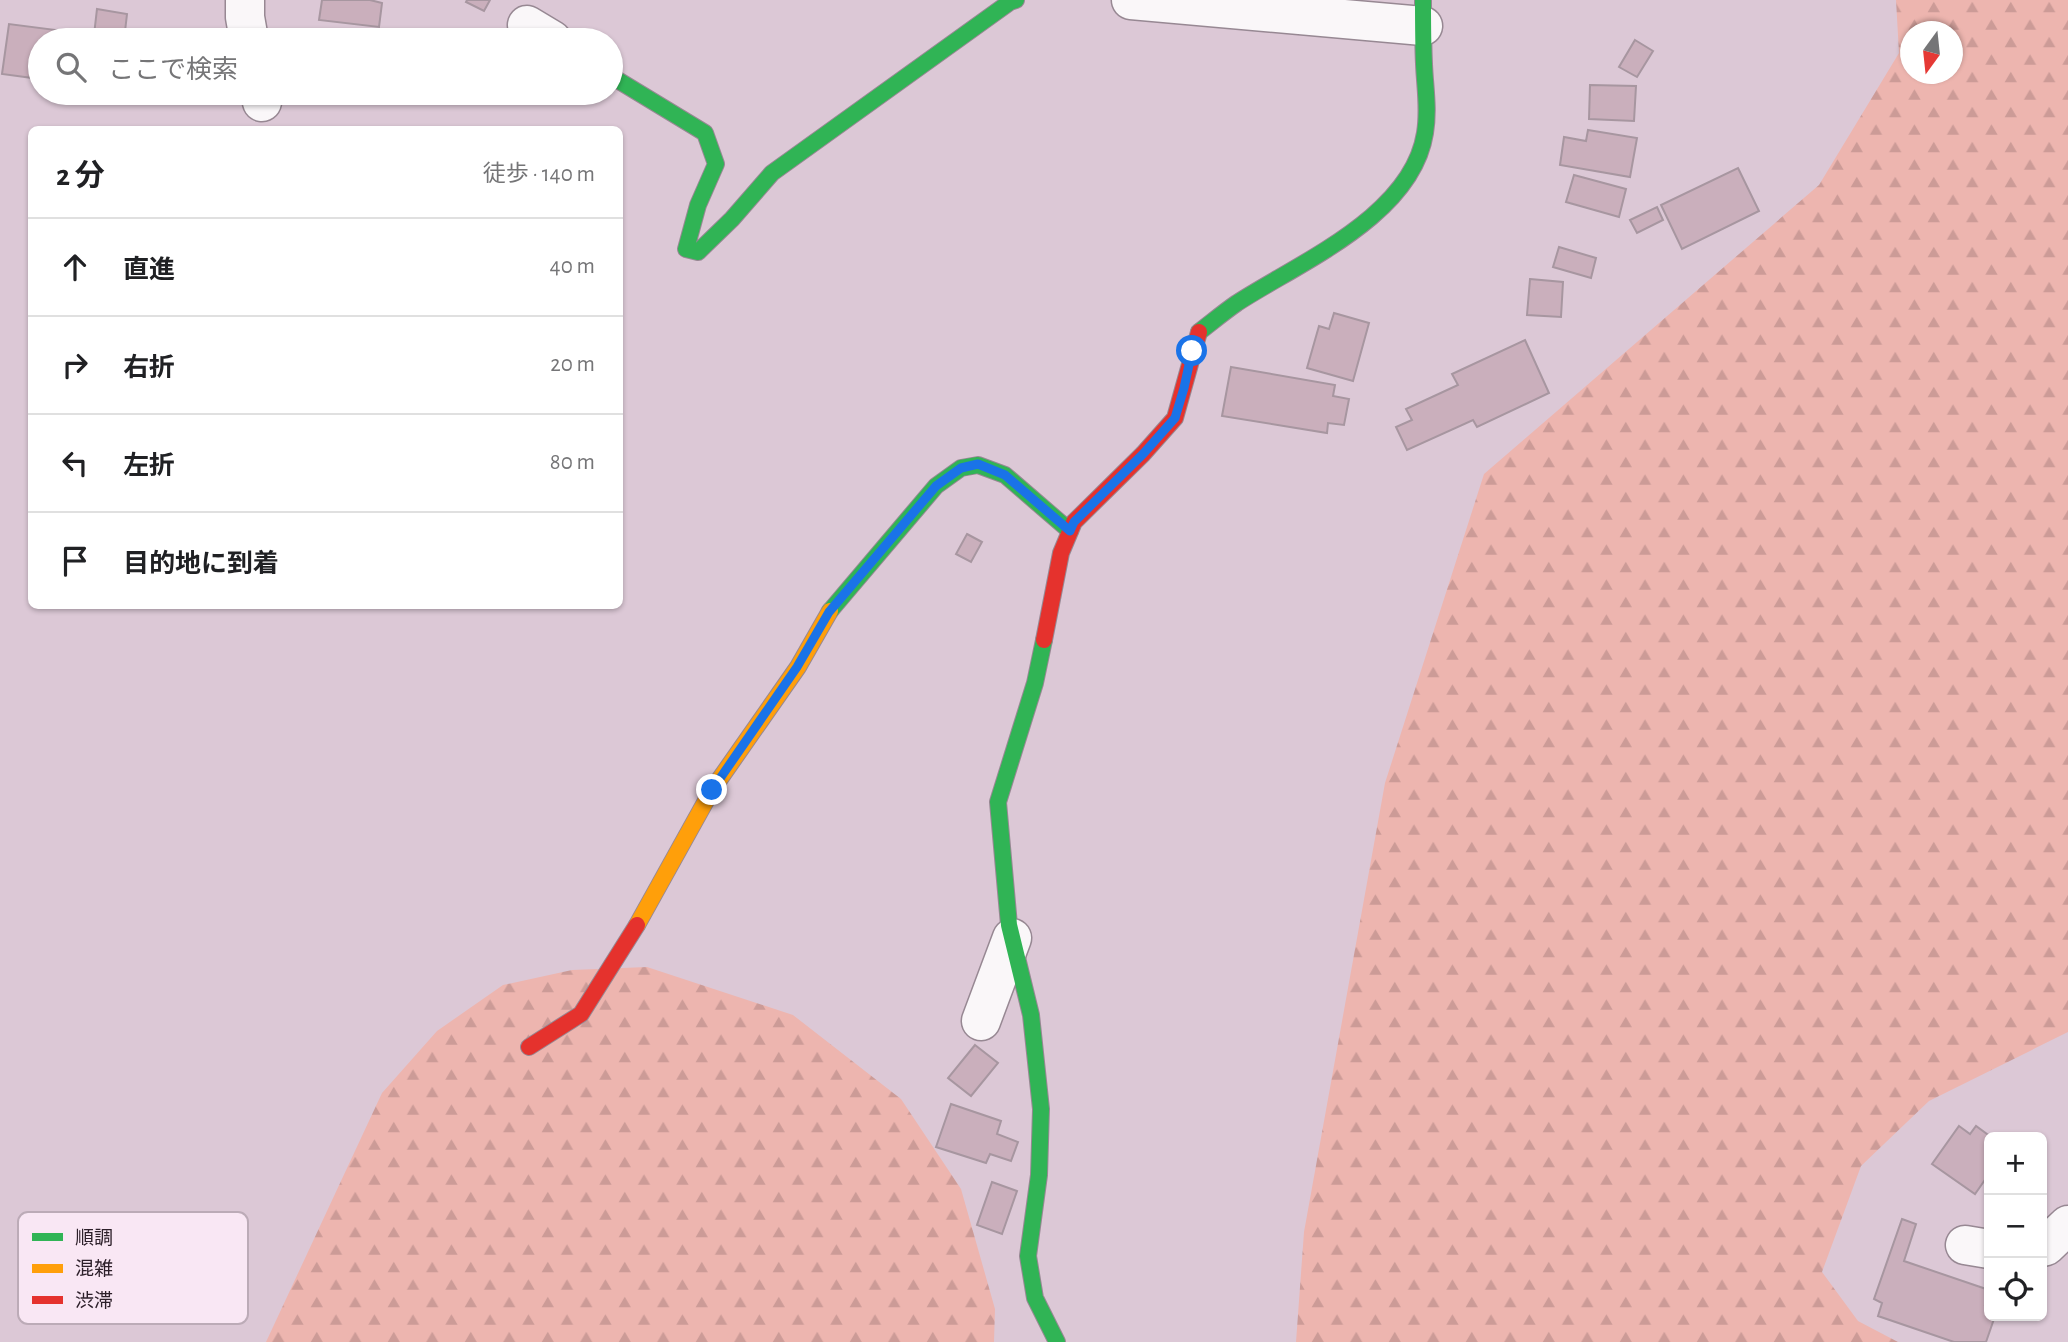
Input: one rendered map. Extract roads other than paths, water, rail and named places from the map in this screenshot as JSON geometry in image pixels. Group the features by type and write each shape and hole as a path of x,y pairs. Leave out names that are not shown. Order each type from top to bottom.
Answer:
{"street":[{"path":"245,0 247,28"},
{"path":"623,83 705,133 716,164 701,196 689,234 686,249 698,252 732,219 772,173 888,88 1016,0"},
{"path":"1057,1342 1035,1298 1028,1256 1039,1175 1041,1109 1031,1015 1009,925 998,802 1035,683 1061,553 1074,522 1143,454 1175,418 1198,333 1236,304 1340,241 1399,189 1419,157 1425,134 1428,101 1423,13 1131,0"},
{"path":"528,1047 580,1014 627,943 712,790 797,667 829,612 936,486 961,468 978,464 1005,475 1070,531"},
{"path":"981,1021 1012,938"},
{"path":"2047,1245 2068,1225"}]}
